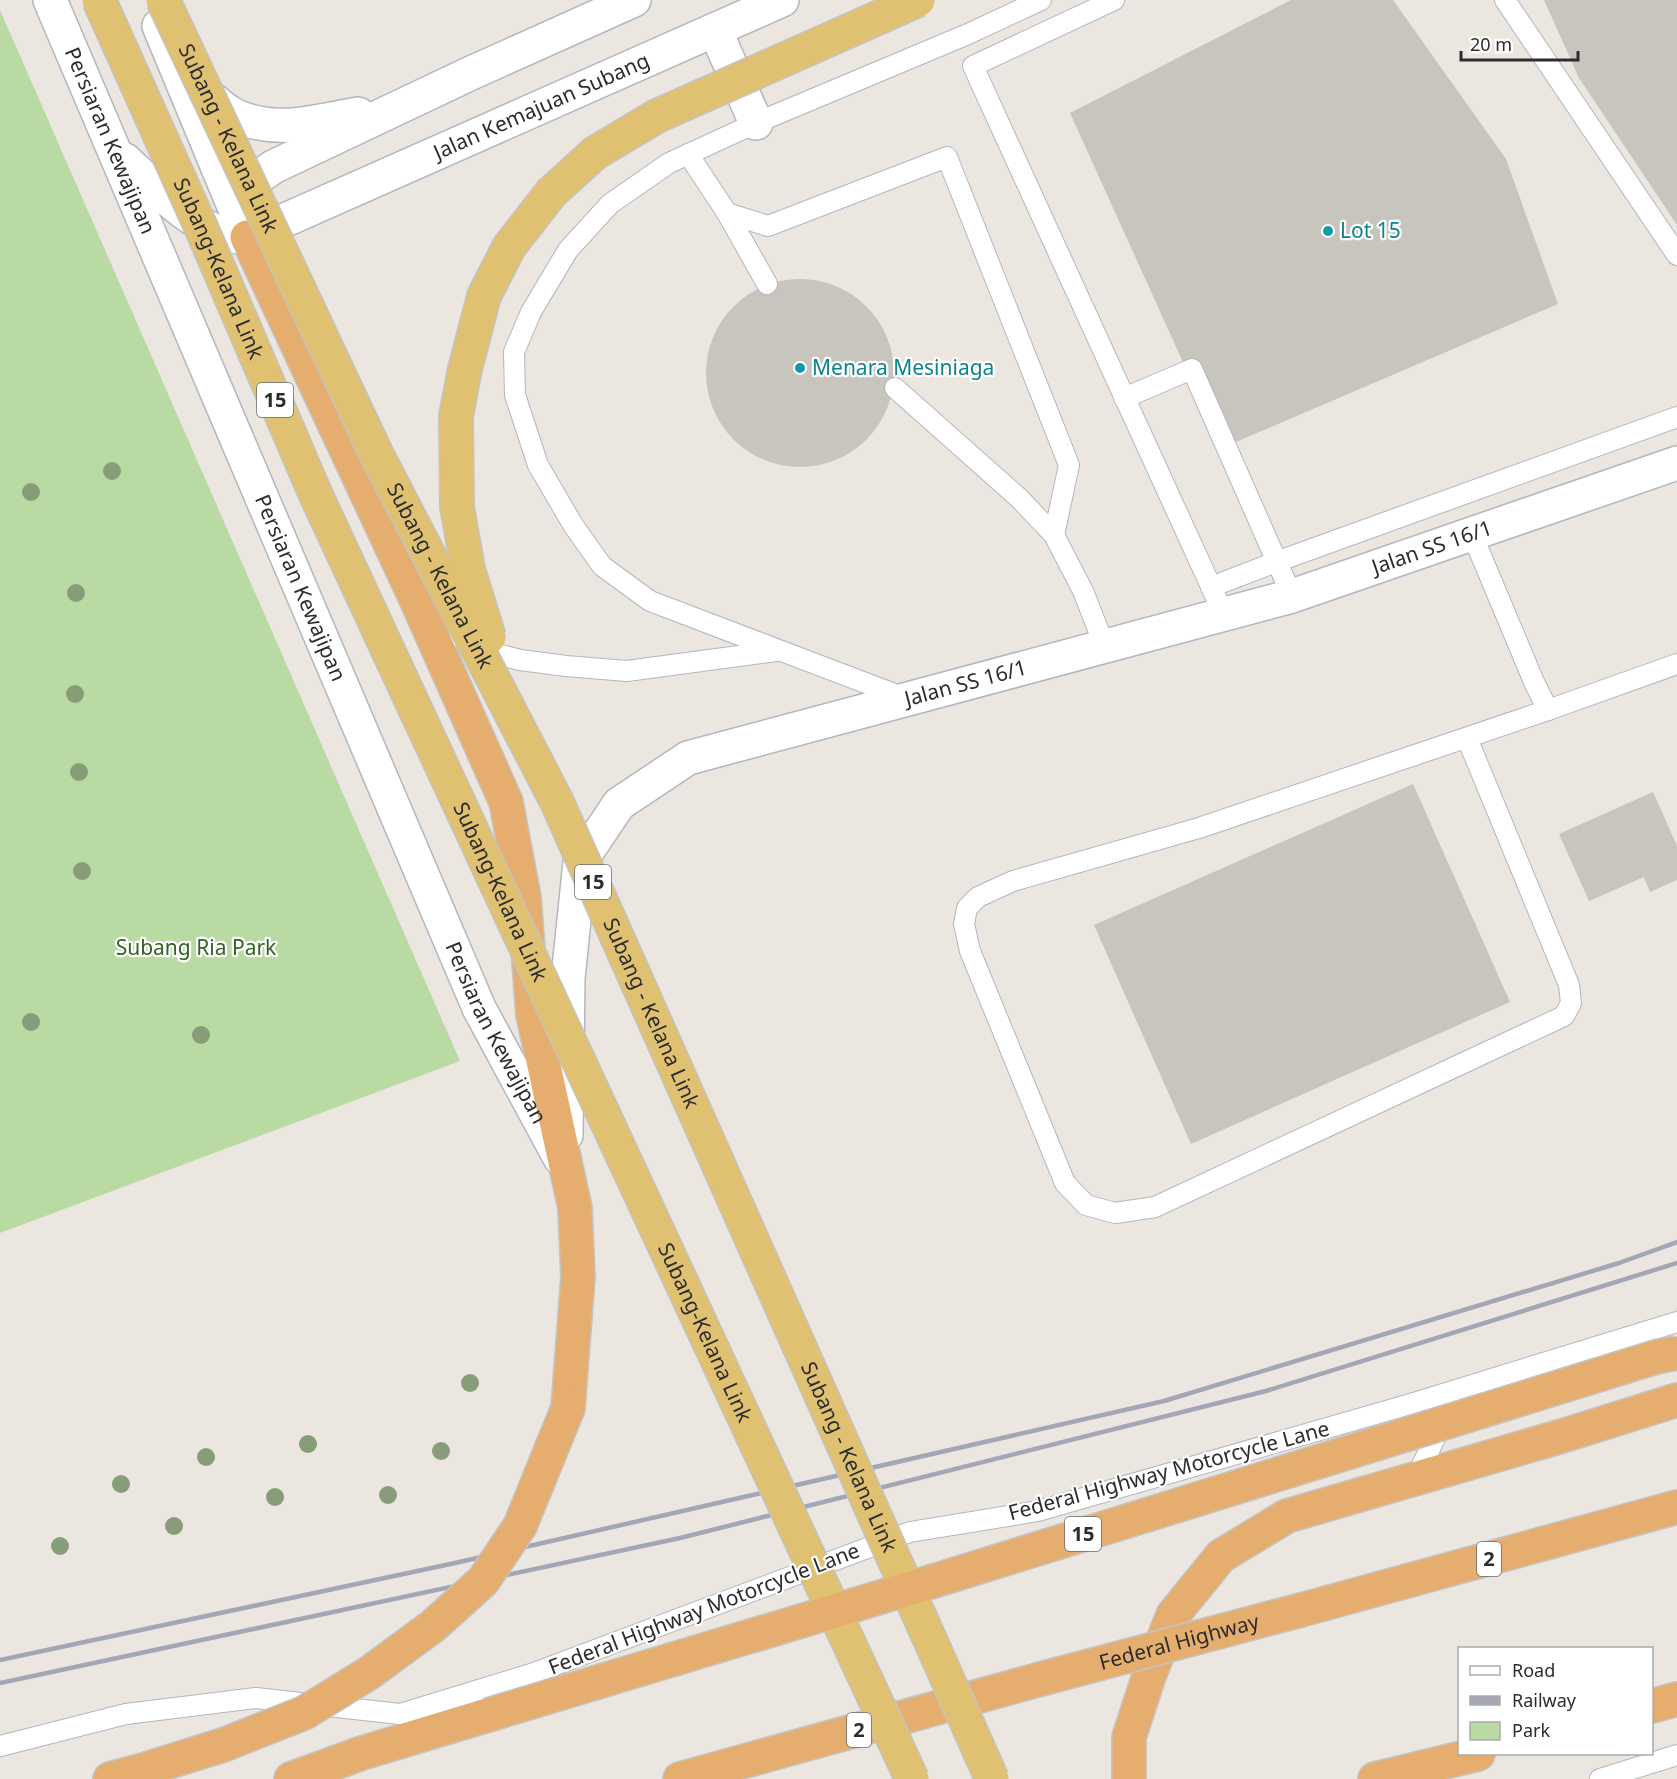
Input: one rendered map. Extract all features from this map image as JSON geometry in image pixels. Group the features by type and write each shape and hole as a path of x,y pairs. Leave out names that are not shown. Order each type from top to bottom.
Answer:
{"highway":[{"path":"125,1775 223,1745 304,1713 369,1673 433,1626 483,1581 520,1526 568,1407 578,1277 575,1208 533,1015 524,897 506,802 415,597 247,237"},
{"name":"15","path":"291,1779 362,1753 488,1714 924,1584 1656,1357 1677,1353"},
{"path":"1129,1779 1130,1737 1149,1676 1173,1615 1221,1556 1287,1516 1677,1400"},
{"path":"1562,1436 1677,1408"},
{"name":"Federal Highway","path":"680,1779 1677,1507"},
{"path":"1653,1706 1677,1699"},
{"path":"1375,1779 1474,1755"}],"main road":[{"name":"Persiaran Kewajipan","path":"50,0 480,1008 565,1167"},
{"name":"Subang-Kelana Link","path":"99,0 204,234 315,493 912,1779"},
{"path":"148,0 247,237"},
{"name":"Subang - Kelana Link","path":"163,0 376,453 557,802 992,1779"},
{"path":"247,237 247,207 256,179 273,167 634,0"},
{"name":"Jalan Kemajuan Subang","path":"247,237 782,0"},
{"path":"557,802 490,639 468,569 457,507 456,416 465,369 484,296 509,247 551,193 595,153 657,116 918,0"},
{"path":"715,30 756,123"},
{"path":"178,70 232,114 267,126 277,127 399,107"},
{"path":"115,150 161,194 184,212 212,229 228,235 247,237"},
{"name":"Jalan SS 16/1","path":"565,1167 568,978 580,861 619,804 688,758 1105,647 1217,601 1292,596 1677,463"}],"lane":[{"path":"910,699 650,601 602,566 573,525 538,465 515,395 514,352 531,312 568,250 610,204 669,163 756,123 968,34 1041,0"},
{"path":"1114,0 973,66 1217,601 1276,562 1677,417"},
{"path":"1505,0 1677,255"},
{"path":"688,154 727,213 767,284"},
{"path":"727,213 768,226 947,157 1069,465 1054,535"},
{"path":"1124,398 1192,369 1292,596"},
{"path":"895,388 1019,498 1054,535 1083,591 1105,647"},
{"path":"1472,534 1548,710"},
{"path":"415,597 442,628 486,651 520,660 627,670 780,650"},
{"path":"1467,738 1569,985 1571,1003 1564,1016 1155,1207 1116,1213 1086,1205 1065,1183 970,951 964,924 967,908 978,897 1013,881 1198,828 1467,738 1677,664"},
{"name":"Federal Highway Motorcycle Lane","path":"0,1746 126,1714 256,1698 400,1714 531,1674 910,1532 1038,1511 1458,1389 1677,1322"},
{"path":"1416,1478 1458,1389"},
{"path":"1600,1779 1677,1755"}],"green space":[{"name":"Subang Ria Park","path":"0,10 460,1061 0,1233"}],"building":[{"name":"Lot 15","path":"1291,0 1393,0 1506,159 1558,304 1222,448 1070,113"},
{"path":"1544,0 1677,0 1677,225 1579,78"},
{"name":"Menara Mesiniaga","path":"791,279 809,279 836,286 867,306 887,337 894,373 887,409 867,440 836,460 809,467 791,467 756,456 740,446 727,433 710,400 706,382 706,364 717,329 727,313 740,300 773,283"},
{"path":"1413,784 1510,1002 1191,1144 1094,925"},
{"path":"1653,792 1677,846 1677,880 1650,892 1644,877 1589,901 1559,834"}],"railway":[{"path":"0,1660 455,1563 1164,1401 1619,1263 1677,1242"},
{"path":"0,1683 680,1538 1266,1391 1677,1263"}],"place":[{"name":"Lot 15","path":"1328,231"},
{"name":"Menara Mesiniaga","path":"800,368"}]}
